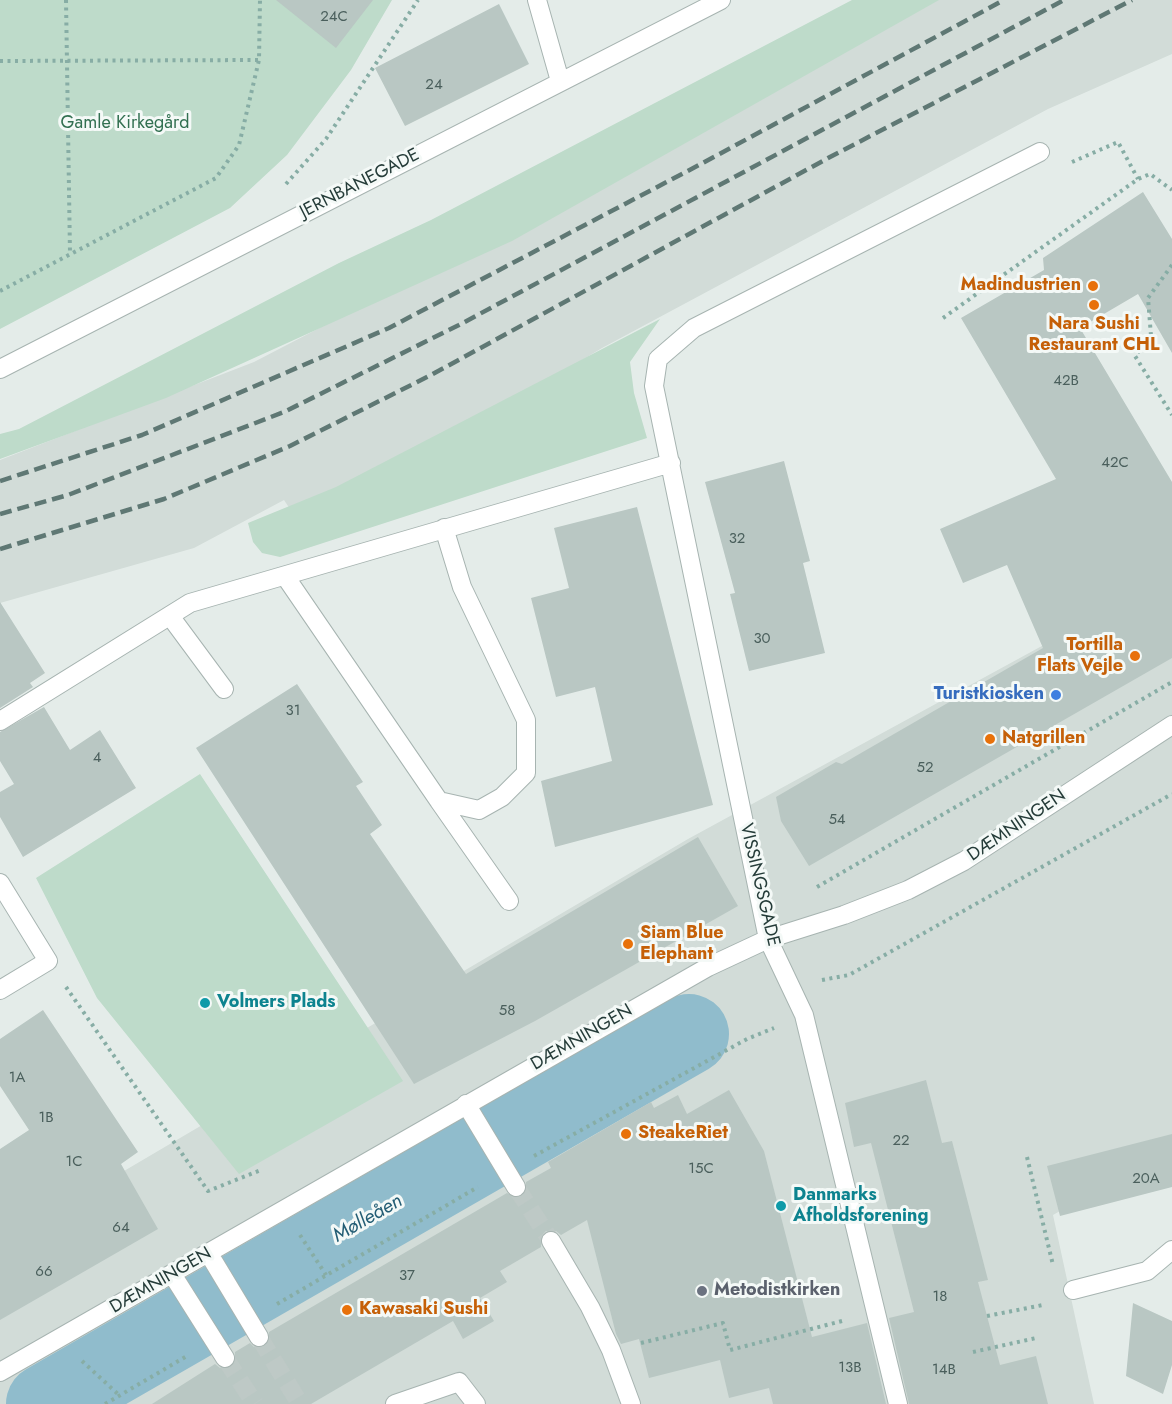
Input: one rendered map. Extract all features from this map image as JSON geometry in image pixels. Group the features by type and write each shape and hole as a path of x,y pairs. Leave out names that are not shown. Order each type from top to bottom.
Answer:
{"street":[{"path":"537,0 560,81"},
{"name":"JERNBANEGADE","path":"0,369 721,0"},
{"name":"VISSINGSGADE","path":"898,1404 804,1015 768,939 654,386 658,359 694,328 1040,152"},
{"path":"0,721 190,603 671,463"},
{"path":"439,801 479,810 502,797 526,772 526,720 462,587 444,528"},
{"path":"285,576 509,901"},
{"path":"170,616 224,689"},
{"name":"DÆMNINGEN","path":"0,1372 708,966 768,939 844,915 908,890 964,861 1172,725"},
{"path":"0,883 48,961 0,990"},
{"path":"466,1104 516,1187"},
{"path":"550,1241 590,1307 612,1350 632,1404"},
{"path":"1068,1293 1147,1271 1172,1250"},
{"path":"209,1254 260,1337"},
{"path":"172,1274 225,1358"},
{"path":"395,1404 459,1382 476,1404"}],"path":[{"path":"66,0 70,254"},
{"path":"0,291 216,178 239,145 259,60 260,0"},
{"path":"283,188 326,139 418,0"},
{"path":"0,61 259,60"},
{"path":"1040,152 1068,163 1118,142 1138,179"},
{"path":"943,318 1138,179 1150,174 1172,190"},
{"path":"1172,266 1148,298 1151,336 1135,356 1172,416"},
{"path":"787,979 824,980 849,975 1172,794"},
{"path":"48,961 208,1191 261,1170"},
{"path":"249,1320 505,1167 747,1039"},
{"path":"987,1316 1047,1304 1068,1293 1027,1157"},
{"path":"290,1239 309,1228"},
{"path":"299,1233 326,1275"},
{"path":"612,1350 723,1323 730,1350 875,1312"},
{"path":"973,1352 1036,1338"},
{"path":"105,1404 214,1340"},
{"path":"82,1361 119,1395"}],"shaded area":[{"path":"933,0 1172,0 1172,54 1048,109 602,348 451,439 298,521 284,500 194,548 0,603 0,460 254,362 751,104"},
{"path":"1172,575 1172,1147 1053,1215 1094,1404 0,1404 0,1244 688,839"}],"green space":[{"name":"Gamle Kirkegård","path":"0,0 392,0 351,70 287,155 230,208 0,329"},
{"path":"852,0 939,0 512,241 166,398 0,459 0,434 19,429 339,263 431,220"},
{"path":"660,319 630,362 634,393 647,438 280,557 262,553 253,542 248,523 336,487"},
{"name":"Volmers Plads","path":"200,774 403,1081 239,1174 97,998 36,878"}],"building":[{"path":"276,0 373,0 336,48"},
{"path":"499,4 529,64 405,126 375,68"},
{"path":"1143,192 1172,239 1172,353 1138,294 1080,328 1172,482 1172,658 809,866 781,821 776,797 836,762 842,764 1043,648 1007,565 963,583 940,529 1056,479 961,318 1044,270 1043,258"},
{"path":"784,461 810,561 803,563 825,653 749,671 730,594 735,593 705,482"},
{"path":"637,507 713,805 555,847 541,781 612,761 595,687 556,697 531,598 569,588 554,528"},
{"path":"0,602 45,673 30,683 33,687 0,708"},
{"path":"297,684 363,782 356,786 382,825 370,834 466,974 698,837 738,906 535,1021 414,1084 196,748"},
{"path":"44,707 70,750 100,730 136,788 23,857 0,817 0,792 14,784 0,761 0,732"},
{"path":"43,1010 138,1152 121,1164 158,1229 0,1320 0,1149 29,1130 0,1086 0,1039"},
{"path":"926,1080 942,1143 952,1141 988,1280 978,1282 1000,1365 1036,1356 1048,1404 909,1404 889,1318 914,1312 871,1143 854,1147 845,1103"},
{"path":"729,1090 764,1151 812,1337 867,1323 886,1404 773,1404 769,1388 729,1398 720,1360 649,1378 639,1339 621,1344 616,1334 587,1220 561,1235 556,1231 546,1231 541,1236 541,1247 500,1271 507,1282 480,1298 494,1321 463,1339 453,1321 311,1404 152,1404 215,1364 220,1368 230,1368 235,1363 235,1352 250,1343 254,1347 264,1347 269,1342 269,1332 507,1193 516,1198 522,1196 526,1192 526,1182 551,1168 548,1162 651,1102 654,1108 678,1095 687,1114"},
{"path":"1172,1134 1172,1187 1060,1216 1047,1166"},
{"path":"1133,1303 1172,1321 1172,1365 1163,1394 1126,1376"}],"waterway":[{"name":"Mølleåen","path":"46,1404 689,1034"}],"tunnel":[{"path":"516,1187 551,1241"},
{"path":"259,1337 300,1404"},
{"path":"225,1358 255,1404"}],"railway":[{"path":"0,481 142,435 389,328 699,165 1004,0"},
{"path":"0,514 68,495 284,412 459,325 1064,0"},
{"path":"0,549 164,499 290,446 431,375 830,157 1132,0"}],"place":[{"name":"Madindustrien","path":"1093,286"},
{"name":"Nara Sushi Restaurant CHL","path":"1094,305"},
{"name":"Tortilla Flats Vejle","path":"1135,656"},
{"name":"Turistkiosken","path":"1056,695"},
{"name":"Natgrillen","path":"990,739"},
{"name":"Siam Blue Elephant","path":"628,944"},
{"name":"Volmers Plads","path":"205,1003"},
{"name":"SteakeRiet","path":"626,1134"},
{"name":"Danmarks Afholdsforening","path":"781,1206"},
{"name":"Metodistkirken","path":"702,1291"},
{"name":"Kawasaki Sushi","path":"347,1310"}]}
